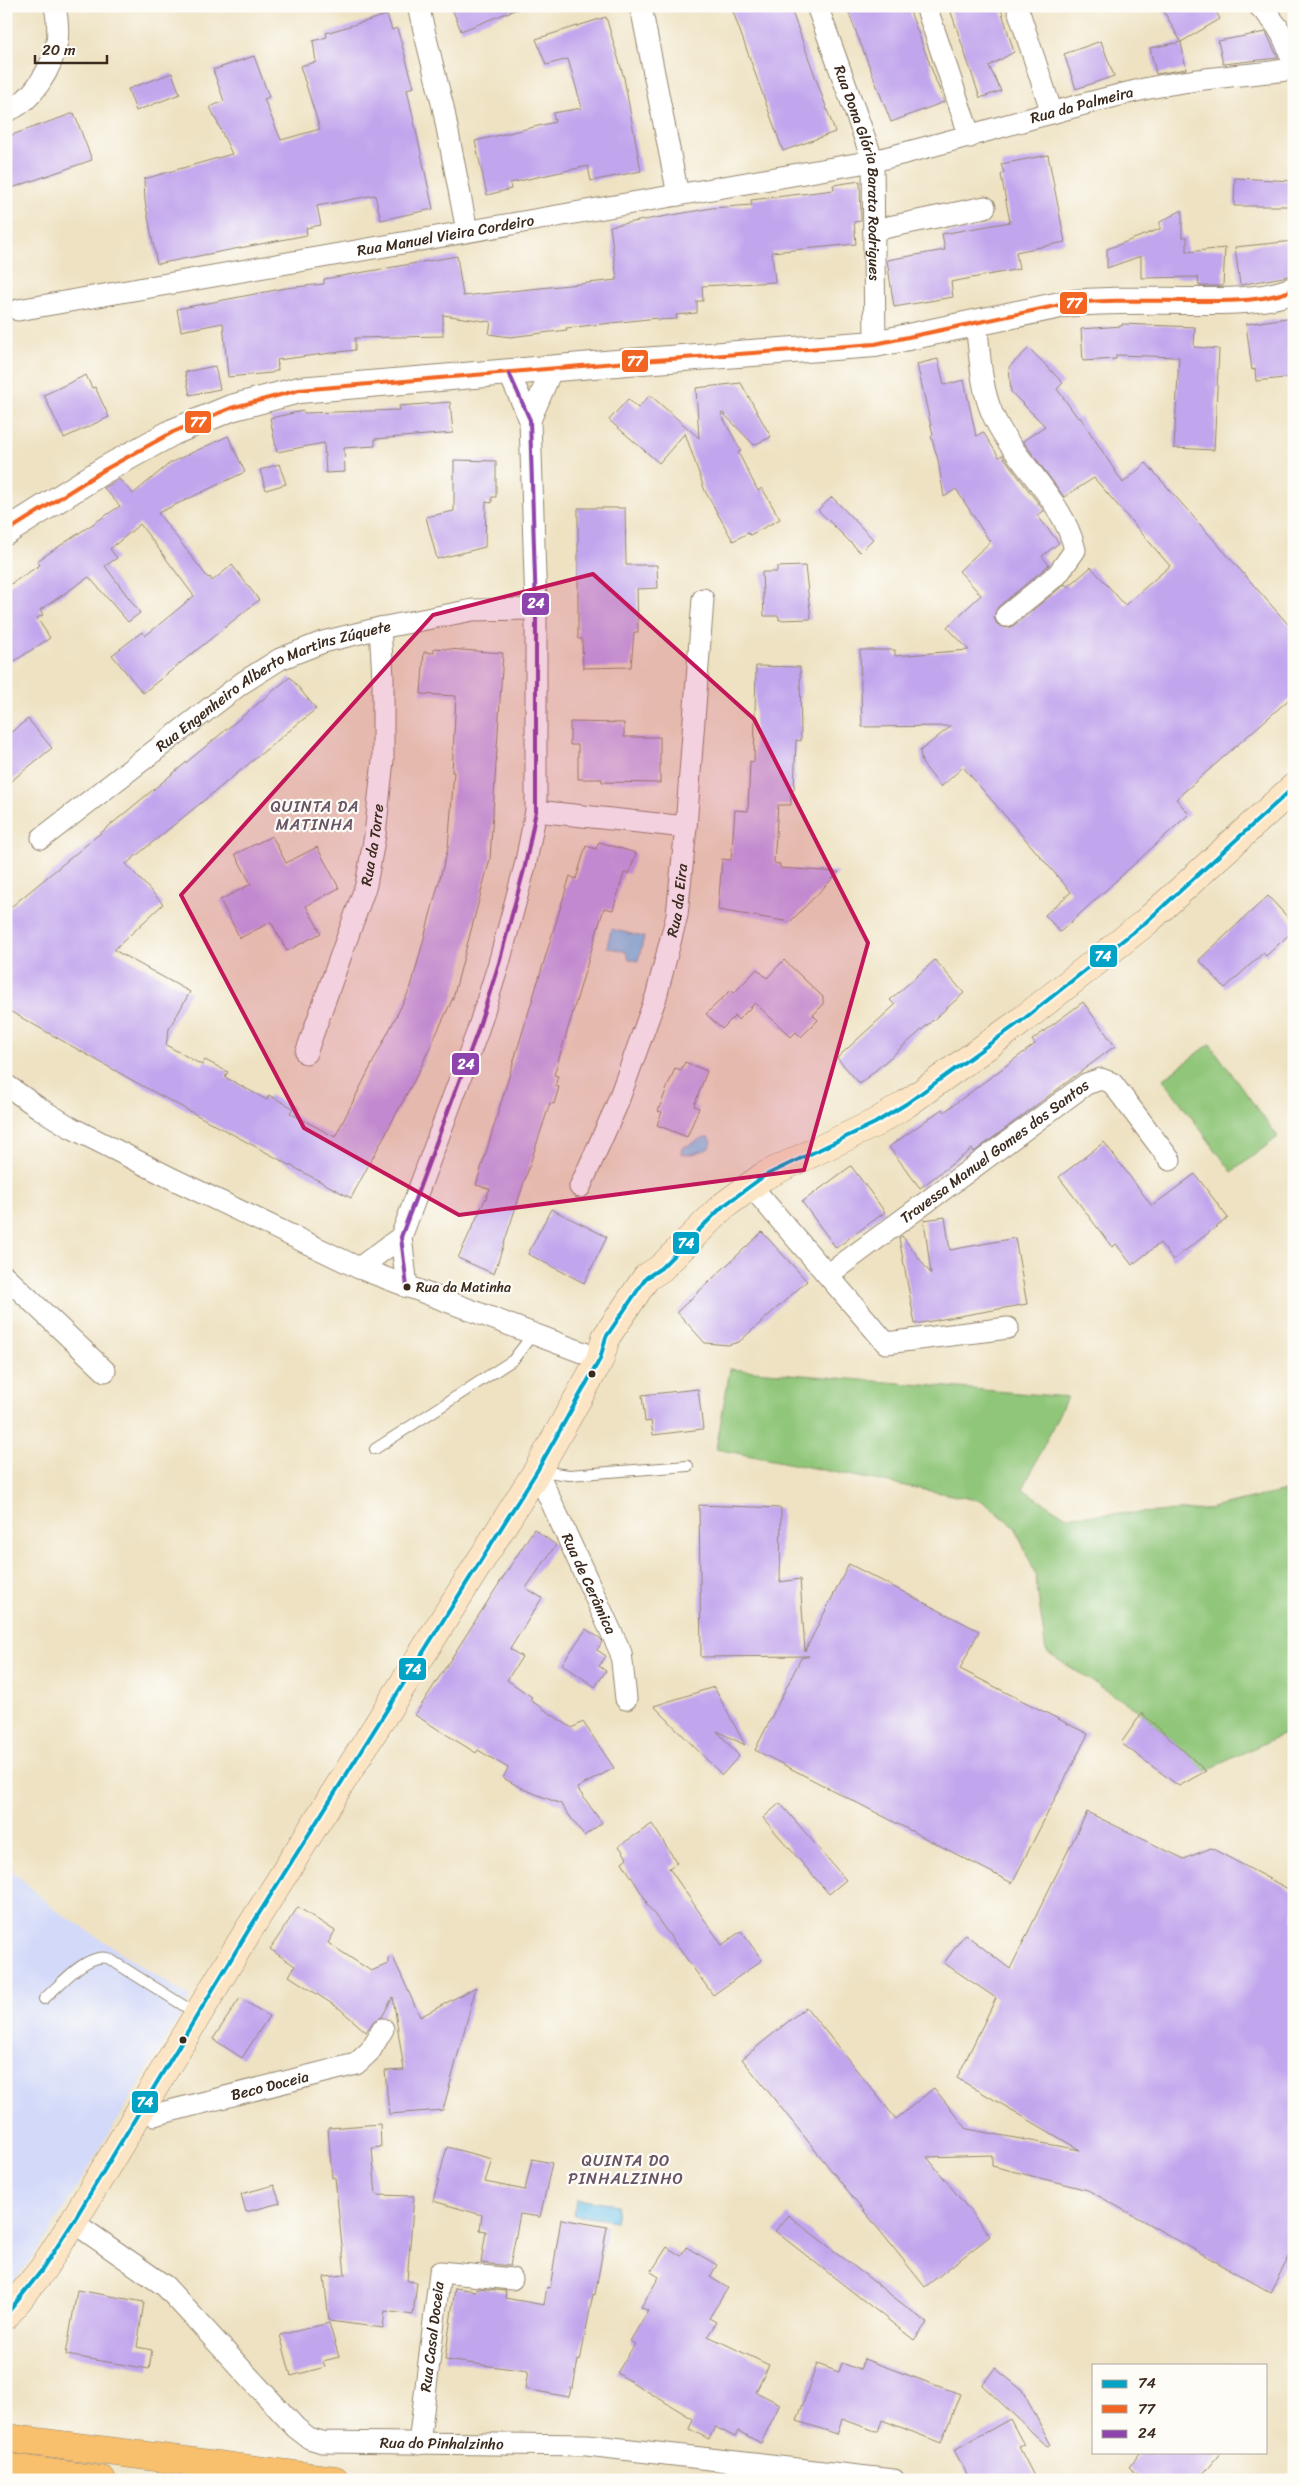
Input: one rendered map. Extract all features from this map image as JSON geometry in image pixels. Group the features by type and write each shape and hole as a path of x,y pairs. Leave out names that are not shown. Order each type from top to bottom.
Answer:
{"highway":[{"path":"6,2438 334,2480"},
{"path":"6,2468 102,2480"}],"main road":[{"path":"6,2315 36,2278 73,2222 352,1763 537,1471 600,1359 617,1345 657,1285 661,1268 722,1208 751,1186 776,1169 875,1122 906,1104 1020,1022 1146,922 1294,787"}],"street":[{"path":"6,111 28,97 50,64 57,41 55,6"},
{"path":"418,6 443,107 467,231"},
{"path":"639,6 642,12 678,195"},
{"name":"Rua Dona Glória Barata Rodrigues","path":"817,6 873,161 875,344"},
{"path":"926,6 970,137"},
{"path":"1017,6 1052,113"},
{"name":"Rua da Palmeira","path":"873,161 1161,86 1294,67 1284,35 1259,6"},
{"name":"Rua Manuel Vieira Cordeiro","path":"18,310 873,161"},
{"path":"874,230 985,206"},
{"path":"6,532 104,470 173,432 256,400 298,390 875,344 1065,304 1093,300 1243,301 1277,296 1294,290"},
{"path":"976,322 984,388 993,414 1066,524 1075,550 1058,574 1006,616"},
{"path":"530,420 552,369"},
{"path":"407,1287 401,1237 477,1033 522,876 536,811 536,609 530,420 509,373"},
{"name":"Rua da Eira","path":"580,1187 616,1107 656,997 676,915 686,827 703,599"},
{"name":"Rua Engenheiro Alberto Martins Zúquete","path":"42,838 242,683 280,659 323,642 380,628 473,610 536,609"},
{"name":"Rua da Torre","path":"306,1052 366,885 376,835 382,760 383,677 380,628"},
{"path":"536,811 686,827"},
{"name":"Travessa Manuel Gomes dos Santos","path":"828,1274 1086,1084 1101,1079 1112,1083 1170,1160"},
{"path":"6,1085 70,1127 358,1268 600,1359"},
{"path":"751,1186 886,1343 1008,1328"},
{"path":"358,1268 401,1237"},
{"path":"6,1277 105,1371"},
{"name":"Rua de Cerâmica","path":"537,1471 620,1653 626,1699"},
{"name":"Beco Doceia","path":"140,2111 154,2115 356,2064 370,2051 383,2029"},
{"name":"Rua do Pinhalzinho","path":"73,2222 165,2286 296,2428 309,2438 322,2442 587,2445 894,2480"},
{"name":"Rua Casal Doceia","path":"419,2444 440,2272 512,2279"}],"lane":[{"path":"375,1449 513,1360 533,1334"},
{"path":"537,1471 569,1475 688,1466"},
{"path":"44,1999 89,1960 100,1956 108,1958 198,2015"}],"highlighted area":[{"path":"593,574 754,719 868,943 804,1170 459,1215 304,1128 181,895 433,615"}],"shaded area":[{"path":"6,1865 54,1909 191,1998 47,2237 6,2294"}],"green space":[{"path":"1210,1044 1278,1137 1232,1172 1163,1079"},
{"path":"730,1369 1067,1397 1023,1489 1065,1516 1203,1510 1294,1489 1294,1729 1205,1771 1142,1713 1046,1652 1035,1573 1015,1527 982,1501 716,1449"}],"water":[{"path":"611,929 644,937 638,961 629,959 626,952 607,947"},
{"path":"708,1137 712,1142 708,1149 693,1154 681,1154 682,1148"},
{"path":"576,2199 618,2205 615,2221 574,2215"}],"building":[{"path":"451,6 521,6 522,7 461,31"},
{"path":"731,6 790,6 835,132 783,151"},
{"path":"846,6 908,6 944,102 891,122"},
{"path":"949,6 1000,6 1014,52 989,66 1001,91 980,98"},
{"path":"1161,6 1213,6 1220,19 1181,42"},
{"path":"387,15 392,30 397,28 414,87 407,89 433,209 381,220 375,195 317,206 321,225 306,228 307,235 157,264 145,201 144,179 232,154 210,107 224,101 213,70 254,56 269,97 264,99 281,140 320,129 300,66 316,62 313,41 327,37 326,33"},
{"path":"606,17 624,78 641,171 591,181 588,166 510,183 511,189 487,195 475,141 555,122 553,113 582,108 568,59 546,65 536,39"},
{"path":"1266,32 1278,58 1223,64 1218,41"},
{"path":"1101,41 1114,76 1076,89 1064,54"},
{"path":"1181,42 1186,69 1156,74 1150,48"},
{"path":"172,73 180,94 136,111 128,89"},
{"path":"74,113 92,160 6,190 6,137"},
{"path":"1048,155 1065,242 1016,252 1019,269 951,282 953,297 894,307 887,260 945,250 942,234 1010,222 1001,175 1004,173 1001,164"},
{"path":"1235,178 1294,181 1294,206 1234,206"},
{"path":"860,181 861,221 854,222 856,244 772,252 775,282 702,286 703,301 697,301 697,313 676,315 677,319 657,320 657,318 566,328 567,330 510,337 489,334 491,322 443,315 443,336 355,338 355,350 277,360 278,370 271,373 228,377 223,323 181,331 177,309 286,288 324,284 324,279 457,256 463,296 617,280 610,226 712,208 752,205 751,200 834,190 833,185"},
{"path":"1182,210 1182,237 1187,237 1187,252 1225,248 1223,286 1199,286 1198,277 1141,278 1141,256 1107,268 1107,249 1160,229 1160,222"},
{"path":"1294,241 1294,275 1240,285 1235,247"},
{"path":"1294,317 1294,377 1256,381 1255,369 1252,370 1246,324"},
{"path":"1122,324 1195,327 1194,347 1219,349 1214,450 1174,448 1179,357 1116,355 1116,359 1083,361 1081,329 1122,326"},
{"path":"1029,348 1063,383 1057,389 1078,418 1080,417 1123,483 1146,463 1294,631 1294,695 1176,799 1189,814 1060,932 1045,915 1071,892 963,767 941,787 922,763 920,751 951,726 862,727 860,650 895,650 895,656 969,650 947,627 981,595 959,571 990,542 956,489 944,497 938,460 931,436 933,435 917,364 938,359 944,385 964,380 976,436 983,432 999,457 1002,455 1044,511 1037,515 1059,543 1042,556 1049,565 998,607 994,617 997,624 1007,628 1013,626 1065,584 1068,587 1091,567 1125,605 1170,566 1094,478 1064,497 1023,441 1045,426 1011,392 1009,367"},
{"path":"215,366 220,389 190,395 185,372"},
{"path":"86,375 92,388 95,387 109,417 64,438 44,395"},
{"path":"741,383 771,437 754,445 723,413 721,414 741,451 738,452 758,491 762,488 780,519 750,535 748,533 733,541 705,491 685,433 659,463 609,420 628,399 638,408 650,395 699,438 696,388"},
{"path":"450,402 453,433 375,439 375,446 344,448 345,472 326,473 324,443 277,452 270,418 303,411 304,413 400,410 399,406"},
{"path":"228,436 245,472 158,513 208,578 210,577 212,581 232,565 259,600 143,693 112,655 142,632 145,636 194,596 140,524 110,549 117,558 105,566 140,613 128,622 89,577 40,610 43,615 37,618 50,638 13,662 6,650 6,587 40,565 37,561 120,506 104,488 119,479 133,494 170,463"},
{"path":"454,460 496,461 496,497 492,497 492,503 486,502 485,547 437,559 426,517 454,511"},
{"path":"279,464 286,484 266,490 260,470"},
{"path":"832,497 873,539 860,552 818,510"},
{"path":"578,508 625,508 626,565 657,565 658,588 637,589 638,632 634,632 631,667 583,668 582,639 578,639"},
{"path":"805,566 811,619 779,620 779,616 764,616 762,572 777,572 777,567"},
{"path":"434,648 503,653 490,859 453,998 418,1073 351,1198 139,1084 6,1009 6,911 290,677 316,709 126,864 163,904 114,950 190,992 169,1029 166,1045 202,1065 205,1060 228,1072 225,1077 267,1100 269,1095 293,1108 290,1113 335,1137 411,987 448,848 454,772 452,772 456,696 421,694 424,652 434,653"},
{"path":"756,666 800,667 801,741 796,740 794,790 791,790 791,805 778,805 774,863 780,864 780,868 839,872 790,922 718,910 722,859 731,860 735,810 748,811 750,761 754,762"},
{"path":"28,719 52,748 6,785 6,736"},
{"path":"570,722 624,723 624,737 660,737 660,783 602,782 602,779 578,779 578,745 570,745"},
{"path":"272,836 286,863 317,847 339,888 306,906 321,933 287,951 271,922 240,938 220,900 251,884 235,854"},
{"path":"599,842 636,853 629,874 624,873 613,910 604,908 554,1075 558,1076 555,1086 559,1087 554,1104 550,1103 494,1274 458,1258 490,1189 476,1185 570,876 576,879 586,846 596,849"},
{"path":"1268,896 1294,924 1294,930 1266,956 1263,953 1225,988 1199,960"},
{"path":"784,960 823,997 823,1005 813,1015 818,1020 801,1037 796,1032 791,1037 755,1003 738,1020 735,1016 722,1029 706,1014 731,990 734,993 757,969 767,978"},
{"path":"935,960 964,993 860,1084 837,1058 895,1005 890,1000"},
{"path":"1083,1002 1115,1046 974,1152 972,1149 920,1188 889,1147 942,1109 944,1112 1035,1044 1032,1040"},
{"path":"685,1062 707,1071 694,1106 699,1108 687,1137 657,1125 662,1112 658,1111 675,1068 681,1070"},
{"path":"1104,1142 1152,1206 1195,1174 1228,1218 1173,1260 1160,1243 1132,1265 1116,1244 1112,1247 1059,1177"},
{"path":"851,1166 885,1212 836,1248 802,1202"},
{"path":"551,1209 607,1237 584,1283 528,1254"},
{"path":"945,1217 950,1250 1015,1238 1027,1304 915,1324 899,1238 902,1236 931,1274 924,1220"},
{"path":"762,1232 807,1281 739,1342 728,1345 705,1343 677,1312"},
{"path":"698,1389 703,1429 653,1435 651,1421 645,1422 642,1395"},
{"path":"699,1505 781,1508 780,1582 800,1579 805,1651 849,1564 979,1631 960,1669 1088,1734 1012,1883 755,1750 801,1658 809,1656 701,1657"},
{"path":"534,1529 556,1545 526,1588 542,1598 510,1649 522,1657 507,1680 532,1697 530,1700 572,1728 583,1722 614,1768 577,1788 602,1823 584,1836 561,1804 523,1789 503,1778 508,1768 478,1750 476,1753 415,1715"},
{"path":"586,1629 601,1639 602,1642 597,1650 606,1656 599,1666 606,1671 595,1687 562,1664"},
{"path":"714,1687 745,1745 717,1731 739,1756 722,1775 654,1706"},
{"path":"1142,1713 1206,1771 1179,1786 1121,1743"},
{"path":"780,1803 846,1880 829,1894 763,1818"},
{"path":"1087,1812 1184,1859 1211,1848 1294,1892 1294,2248 1270,2292 1088,2190 992,2166 992,2155 927,2157 990,2236 925,2287 742,2059 806,2007 896,2119 934,2088 967,2129 1080,2150 957,2078 996,1998 944,1963 965,1934 1010,1969"},
{"path":"652,1824 677,1863 669,1868 722,1945 741,1931 762,1960 713,1995 646,1903 622,1862 627,1858 619,1846"},
{"path":"298,1907 335,1931 328,1943 371,1971 388,1964 388,1958 393,1957 420,2017 476,1987 443,2110 389,2114 385,2071 404,2070 393,1997 382,2017 373,2022 366,2032 340,2009 289,1976 295,1966 270,1949"},
{"path":"240,1998 269,2016 242,2058 213,2039"},
{"path":"380,2124 381,2147 372,2148 376,2195 414,2196 407,2281 417,2282 413,2315 385,2311 383,2328 329,2321 324,2277 345,2275 335,2177 332,2178 328,2128"},
{"path":"447,2147 492,2159 485,2182 525,2190 532,2159 552,2163 540,2217 520,2214 510,2266 481,2263 486,2231 480,2230 482,2215 433,2201"},
{"path":"274,2185 280,2203 246,2212 241,2194"},
{"path":"788,2215 927,2323 914,2340 775,2231"},
{"path":"561,2219 607,2227 595,2295 593,2294 580,2361 578,2360 573,2388 571,2388 569,2397 525,2389 528,2371 445,2360 455,2288 476,2291 476,2288 506,2291 505,2298 544,2305 547,2287 550,2288"},
{"path":"667,2247 681,2256 686,2247 717,2265 710,2277 728,2288 709,2318 716,2322 708,2336 769,2365 756,2392 780,2404 761,2443 738,2431 735,2437 715,2427 709,2439 689,2429 693,2419 617,2373 635,2344 630,2341 648,2311 641,2307 659,2277 651,2272"},
{"path":"77,2290 144,2302 137,2347 152,2350 149,2369 66,2355"},
{"path":"329,2323 339,2357 323,2361 325,2367 291,2376 280,2335"},
{"path":"864,2359 960,2394 941,2443 882,2420 878,2432 842,2419 837,2434 797,2421 817,2364 839,2372 842,2363 860,2370"},
{"path":"995,2368 1022,2390 1051,2445 1048,2447 982,2385"},
{"path":"1010,2419 1024,2445 1019,2447 1036,2480 970,2480 954,2450"},
{"path":"1139,2454 1219,2454 1198,2480 1144,2480 1129,2467"}],"transit line":[{"name":"77","path":"6,532 104,470 173,432 231,408 299,390 628,362 875,344 1065,304 1114,301 1245,300 1269,297 1294,290"},
{"name":"24","path":"407,1287 401,1237 477,1033 499,963 525,866 536,811 536,609 530,420 509,373"},
{"name":"74","path":"6,2315 42,2270 73,2222 248,1931 537,1471 600,1359 606,1337 646,1278 661,1268 722,1207 764,1176 875,1123 906,1104 1020,1022 1146,922 1294,787"}],"place":[{"name":"Rua da Matinha","path":"407,1287"}],"district":[{"name":"QUINTA DA MATINHA","path":"315,815"},
{"name":"QUINTA DO PINHALZINHO","path":"626,2169"}]}
